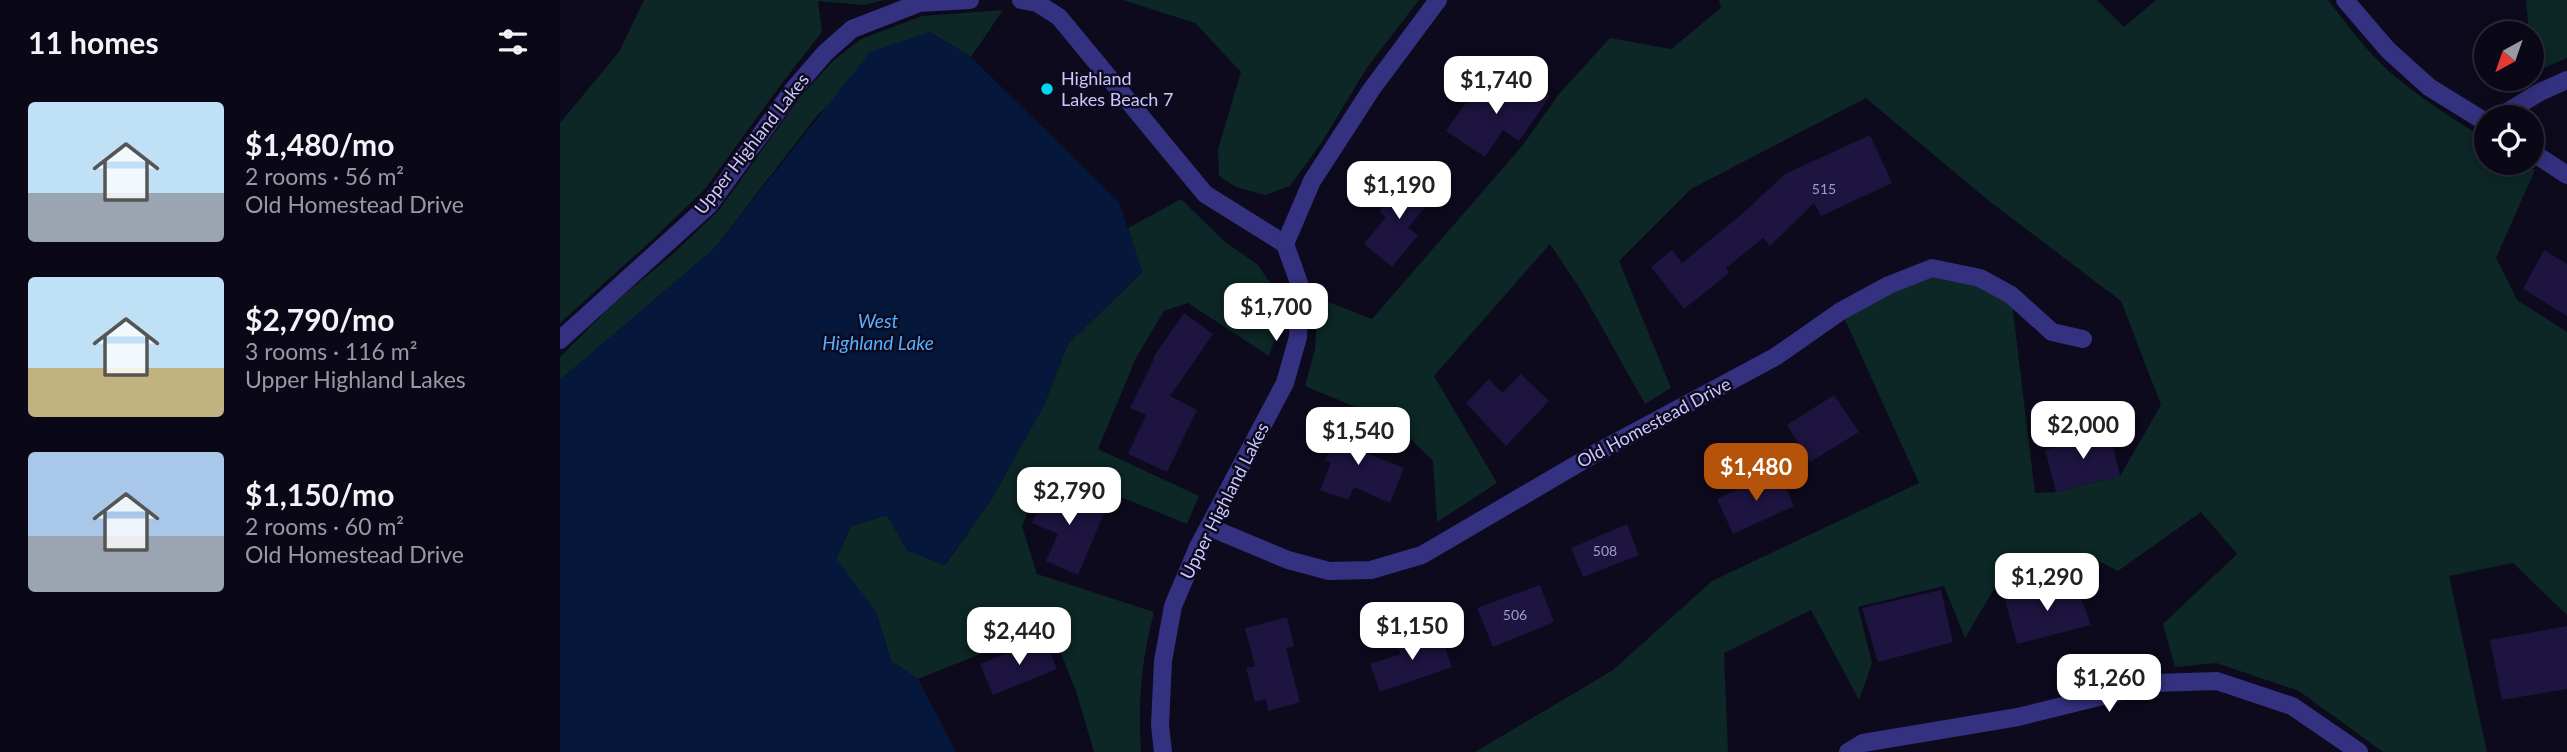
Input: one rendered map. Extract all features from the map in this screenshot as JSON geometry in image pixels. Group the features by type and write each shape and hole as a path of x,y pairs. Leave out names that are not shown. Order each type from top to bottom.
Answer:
{"street":[{"name":"Upper Highland Lakes","path":"560,340 709,205 793,90 825,53 852,29 919,3 970,0"},
{"path":"1021,0 1037,3 1059,17 1205,194 1285,244 1312,181 1371,90 1438,0"},
{"path":"2345,0 2388,50 2429,87 2474,115"},
{"path":"2519,105 2567,80"},
{"path":"2544,160 2567,175"},
{"name":"Upper Highland Lakes","path":"1163,752 1160,726 1163,661 1173,606 1209,527 1285,383 1298,337 1299,283 1285,244"},
{"name":"Old Homestead Drive","path":"1209,527 1288,561 1329,571 1371,569 1422,555 1596,453 1775,357 1841,311 1889,285 1932,268 1980,278 2011,295 2052,332 2083,339"},
{"path":"1848,752 1863,743 2018,717 2155,683 2217,681 2292,706 2359,752"}],"green space":[{"path":"644,0 884,0 864,5 818,1 822,32 705,189 560,323 560,123 619,52"},
{"path":"1123,0 1419,0 1366,69 1322,142 1290,186 1265,195 1236,187 1219,176 1218,149 1241,72 1195,23"},
{"path":"1719,0 2097,0 2124,27 2156,0 2328,0 2360,41 2387,69 2430,103 2474,132 2474,175 2533,175 2496,258 2517,300 2567,332 2567,615 2513,563 2449,576 2487,752 2383,752 2299,691 2216,663 2175,667 2163,624 2237,554 2201,512 2118,571 2087,555 2000,579 1965,638 1944,586 1858,607 1872,663 1859,700 1811,610 1724,653 1728,752 1475,752 1613,670 1712,581 1919,483 1841,311 1932,268 2011,295 2035,493 2056,492 2120,476 2161,405 2121,301 1989,201 1866,98 1691,189 1619,261 1671,388 1645,404 1582,292 1550,244 1434,376 1497,483 1437,522 1433,461 1394,423 1305,386 1315,349 1318,298 1372,319 1523,145 1559,94 1610,38 1671,49 1721,8"},
{"path":"2526,0 2567,0 2567,58 2544,68 2544,21 2528,21"},
{"path":"1003,10 971,57 930,32 819,113 714,249 560,380 560,357 614,303 673,254 719,210 800,97 834,60 861,39 922,16"},
{"path":"1181,199 1225,242 1257,264 1273,287 1280,324 1269,356 1188,303 1164,311 1136,358 1098,449 1199,496 1187,524 1047,467 1022,526 1037,574 1154,612 1142,681 1141,752 1094,752 1076,691 1050,626 918,679 891,661 876,612 836,559 851,526 887,515 907,550 945,565 991,500 1044,405 1068,344 1142,272 1128,228"}],"water":[{"name":"West Highland Lake","path":"930,32 971,57 1119,202 1142,271 1068,344 1044,405 991,500 944,565 907,550 887,515 851,526 836,558 876,612 891,661 918,679 956,752 560,752 560,380 714,249 870,52"}],"building":[{"path":"1526,81 1550,96 1519,141 1503,130 1485,157 1446,131 1480,83 1510,102"},
{"path":"1870,135 1892,183 1821,216 1814,203 1770,246 1763,238 1726,268 1729,273 1684,309 1651,267 1672,250 1682,263 1742,214 1785,174"},
{"path":"1409,175 1435,195 1408,228 1418,235 1392,267 1364,244 1386,217 1379,212"},
{"path":"2544,250 2567,264 2567,316 2523,289"},
{"path":"1184,313 1213,334 1170,396 1197,410 1167,472 1128,454 1146,415 1130,408 1153,358"},
{"path":"1521,374 1549,401 1506,446 1466,403 1489,379 1502,393"},
{"path":"1834,395 1859,432 1810,462 1787,425"},
{"path":"1341,421 1374,433 1366,453 1404,468 1390,503 1354,487 1348,500 1320,490 1331,463 1325,460"},
{"path":"2109,429 2120,476 2056,492 2045,450 2059,446 2058,443"},
{"path":"1778,471 1794,506 1733,534 1717,499"},
{"path":"1049,484 1106,509 1078,575 1046,561 1058,534 1032,523"},
{"path":"1627,524 1639,555 1583,577 1571,548"},
{"path":"2075,581 2091,625 2017,644 2005,600"},
{"path":"1540,585 1554,622 1493,647 1477,608"},
{"path":"1941,590 1953,642 1878,662 1862,608"},
{"path":"1287,617 1294,646 1286,648 1300,702 1268,711 1266,699 1255,702 1246,668 1255,666 1245,628"},
{"path":"2567,626 2567,689 2502,700 2490,640"},
{"path":"1439,630 1452,667 1380,692 1370,664 1401,654 1396,644"},
{"path":"1044,638 1057,669 993,695 980,664"}],"place":[{"name":"Highland Lakes Beach 7","path":"1047,89"}]}
